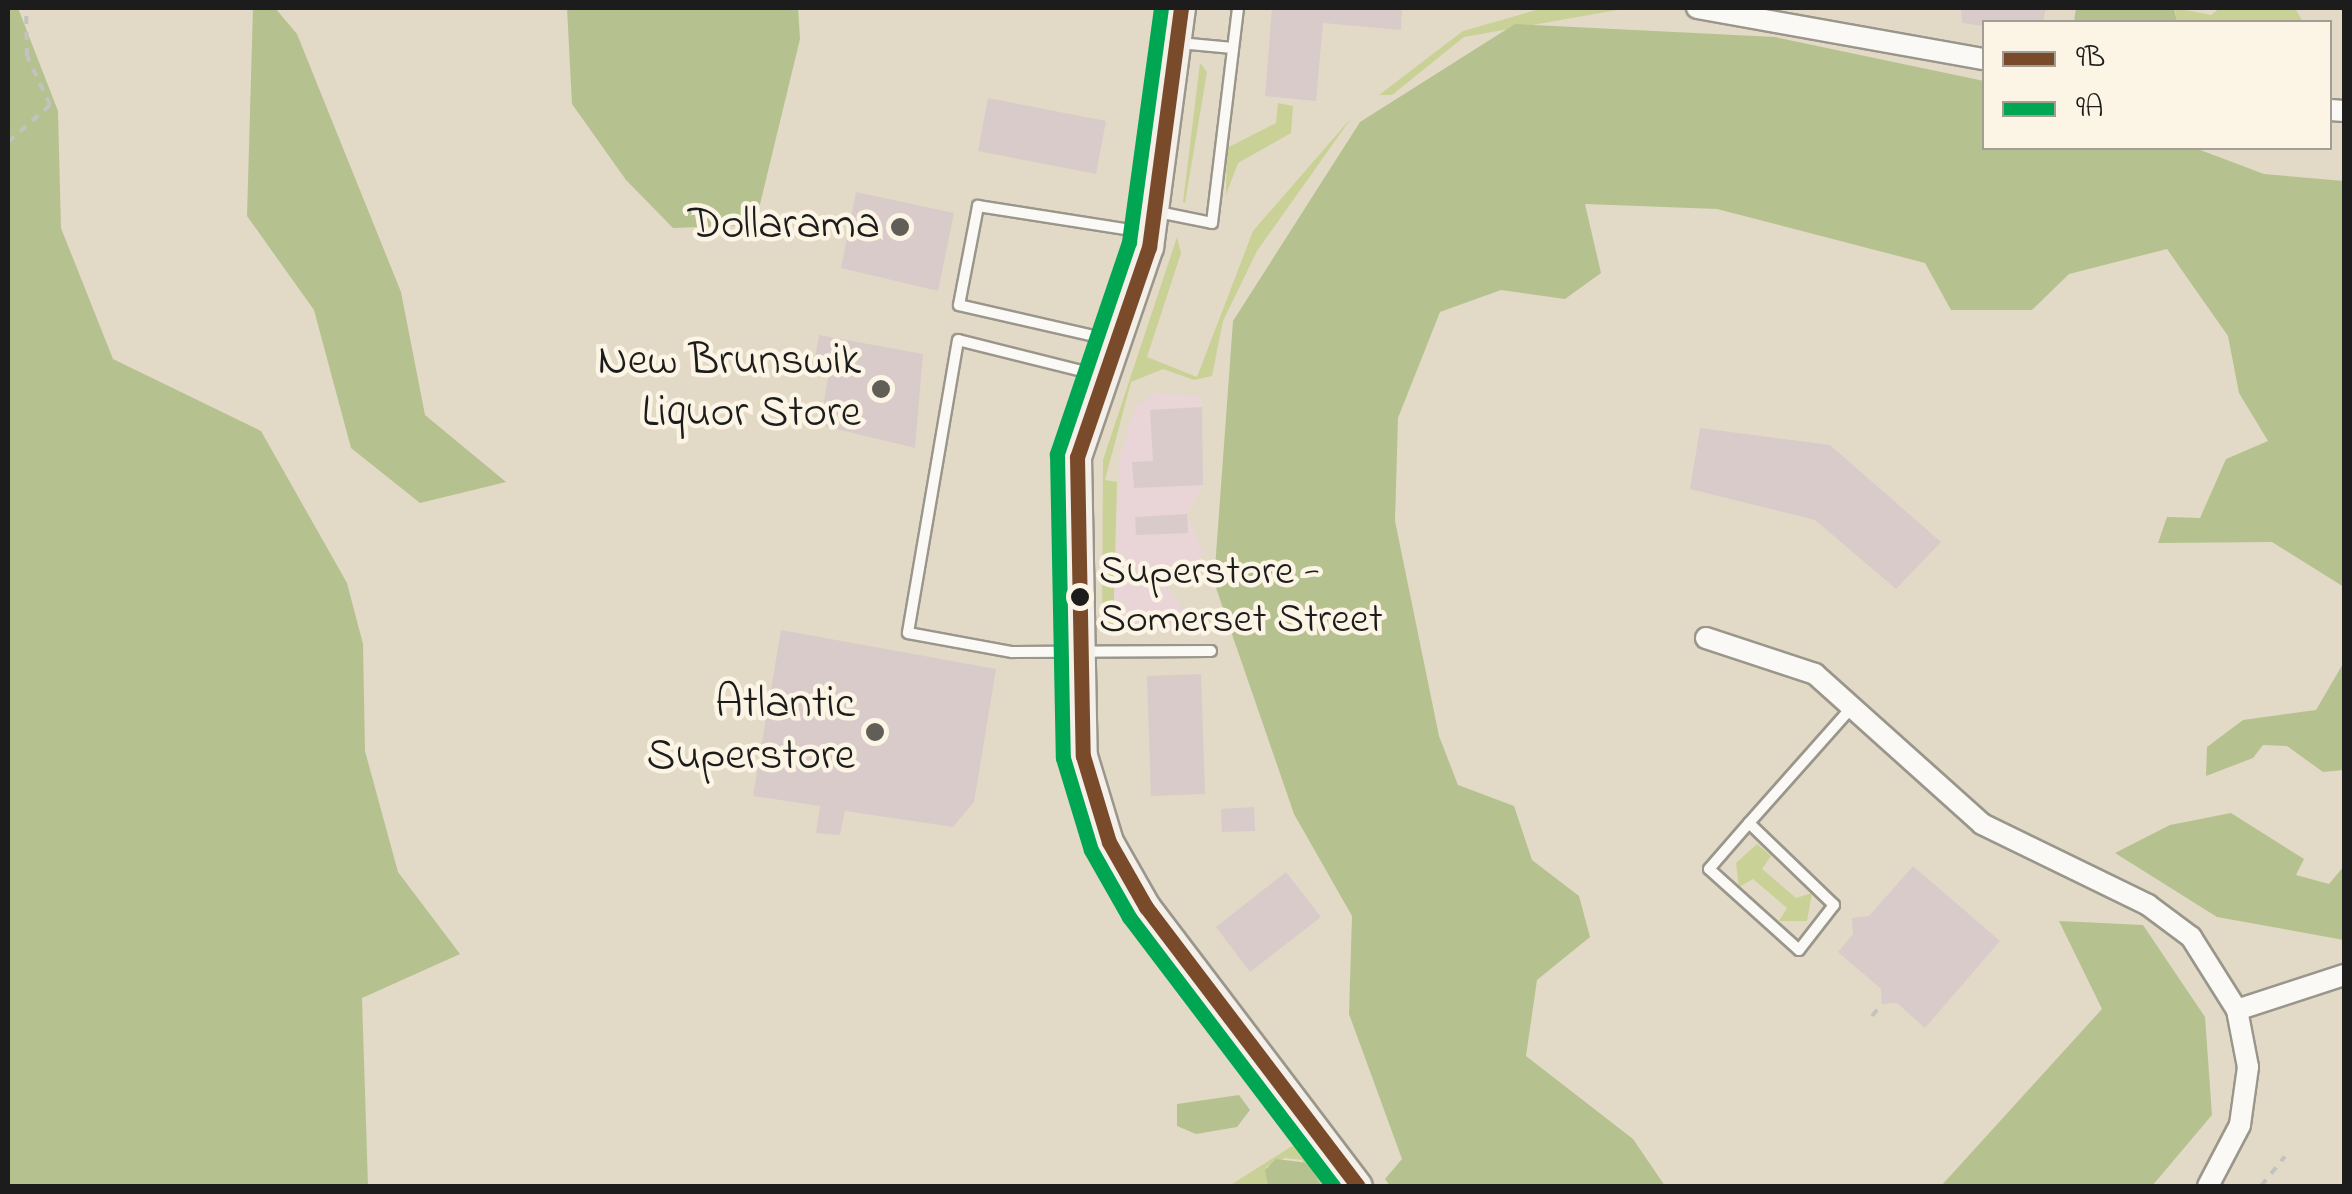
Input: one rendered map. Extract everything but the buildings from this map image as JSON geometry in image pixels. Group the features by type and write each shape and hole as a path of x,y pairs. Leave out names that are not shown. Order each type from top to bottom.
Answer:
{"main road":[{"path":"1181,8 1154,222 1102,376 1073,493 1076,652 1091,796 1127,877 1358,1186"}],"street":[{"path":"1697,8 1982,59"},
{"path":"1706,638 1798,664 1854,705 1982,824 2172,921 2206,954 2237,1010 2246,1091 2230,1154 2208,1186"},
{"path":"2237,1010 2344,975"}],"lane":[{"path":"1116,341 959,305 978,206 1212,224 1238,8"},
{"path":"1177,42 1233,48"},
{"path":"1102,376 958,340 908,633 1012,652 1211,651"},
{"path":"1749,824 1827,894 1830,915 1799,950 1708,869 1854,705"}],"path":[{"path":"8,142 50,105 27,56 26,8"},
{"path":"1872,1016 1882,1004"},
{"path":"2261,1186 2285,1156"}],"shaded area":[{"path":"1151,393 1201,396 1203,485 1187,514 1204,555 1163,580 1196,630 1113,632 1120,457 1135,408"}],"green space":[{"path":"8,8 18,8 58,111 61,228 113,359 261,431 347,583 363,644 365,751 398,872 460,954 362,998 368,1186 8,1186"},
{"path":"253,8 275,8 297,34 401,292 425,415 506,482 420,503 351,448 314,310 247,216"},
{"path":"567,8 798,8 800,39 755,225 673,228 626,180 572,104"},
{"path":"1543,8 1628,8 1464,37 1392,95 1379,95 1463,31"},
{"path":"2076,8 2174,8 2177,20 2074,20"},
{"path":"2175,8 2211,15 2220,8 2295,8 2302,20 2177,20"},
{"path":"1515,24 1775,37 1982,81 1982,150 2200,150 2264,174 2344,181 2344,587 2272,542 2158,543 2167,517 2200,518 2226,459 2268,441 2239,393 2228,336 2167,249 2069,274 2032,310 1951,310 1925,263 1717,209 1585,204 1601,273 1565,299 1501,290 1440,312 1398,418 1395,521 1439,736 1458,785 1514,806 1532,860 1579,896 1590,937 1537,980 1526,1056 1633,1139 1665,1186 1390,1186 1385,1179 1402,1159 1349,1014 1352,916 1294,814 1214,582 1233,321 1360,122"},
{"path":"1200,63 1207,72 1185,203 1183,202"},
{"path":"1278,103 1293,106 1291,133 1238,163 1226,195 1227,148 1276,123"},
{"path":"1352,117 1257,251 1223,321 1212,376 1194,380 1163,369 1131,382 1105,480 1117,482 1113,632 1102,633 1103,460 1177,237 1181,253 1147,357 1197,377 1253,231"},
{"path":"2344,662 2344,770 2323,772 2287,746 2263,745 2253,758 2206,776 2207,747 2243,720 2316,710"},
{"path":"2231,813 2304,859 2296,875 2329,884 2344,866 2344,940 2217,917 2115,853 2170,825"},
{"path":"1757,844 1771,856 1762,869 1796,898 1812,893 1807,921 1779,921 1787,908 1753,879 1739,887 1736,863"},
{"path":"2059,921 2143,925 2205,1017 2212,1115 2152,1186 1941,1186 2102,1009"},
{"path":"1239,1095 1250,1110 1237,1127 1196,1134 1177,1126 1177,1104"},
{"path":"1292,1146 1313,1153 1338,1186 1321,1186 1302,1160 1285,1158 1266,1167 1268,1186 1229,1186"},
{"path":"1276,1159 1309,1163 1321,1186 1268,1186 1265,1170"}],"transit line":[{"name":"9A","path":"1161,8 1129,242 1057,454 1063,758 1091,850 1129,917 1333,1186"},
{"name":"9B","path":"1181,8 1149,247 1077,457 1083,756 1109,842 1146,907 1358,1186"}],"place":[{"name":"Dollarama","path":"900,227"},
{"name":"New Brunswik Liquor Store","path":"881,389"},
{"name":"Superstore - Somerset Street","path":"1080,597"},
{"name":"Atlantic Superstore","path":"875,732"}]}
